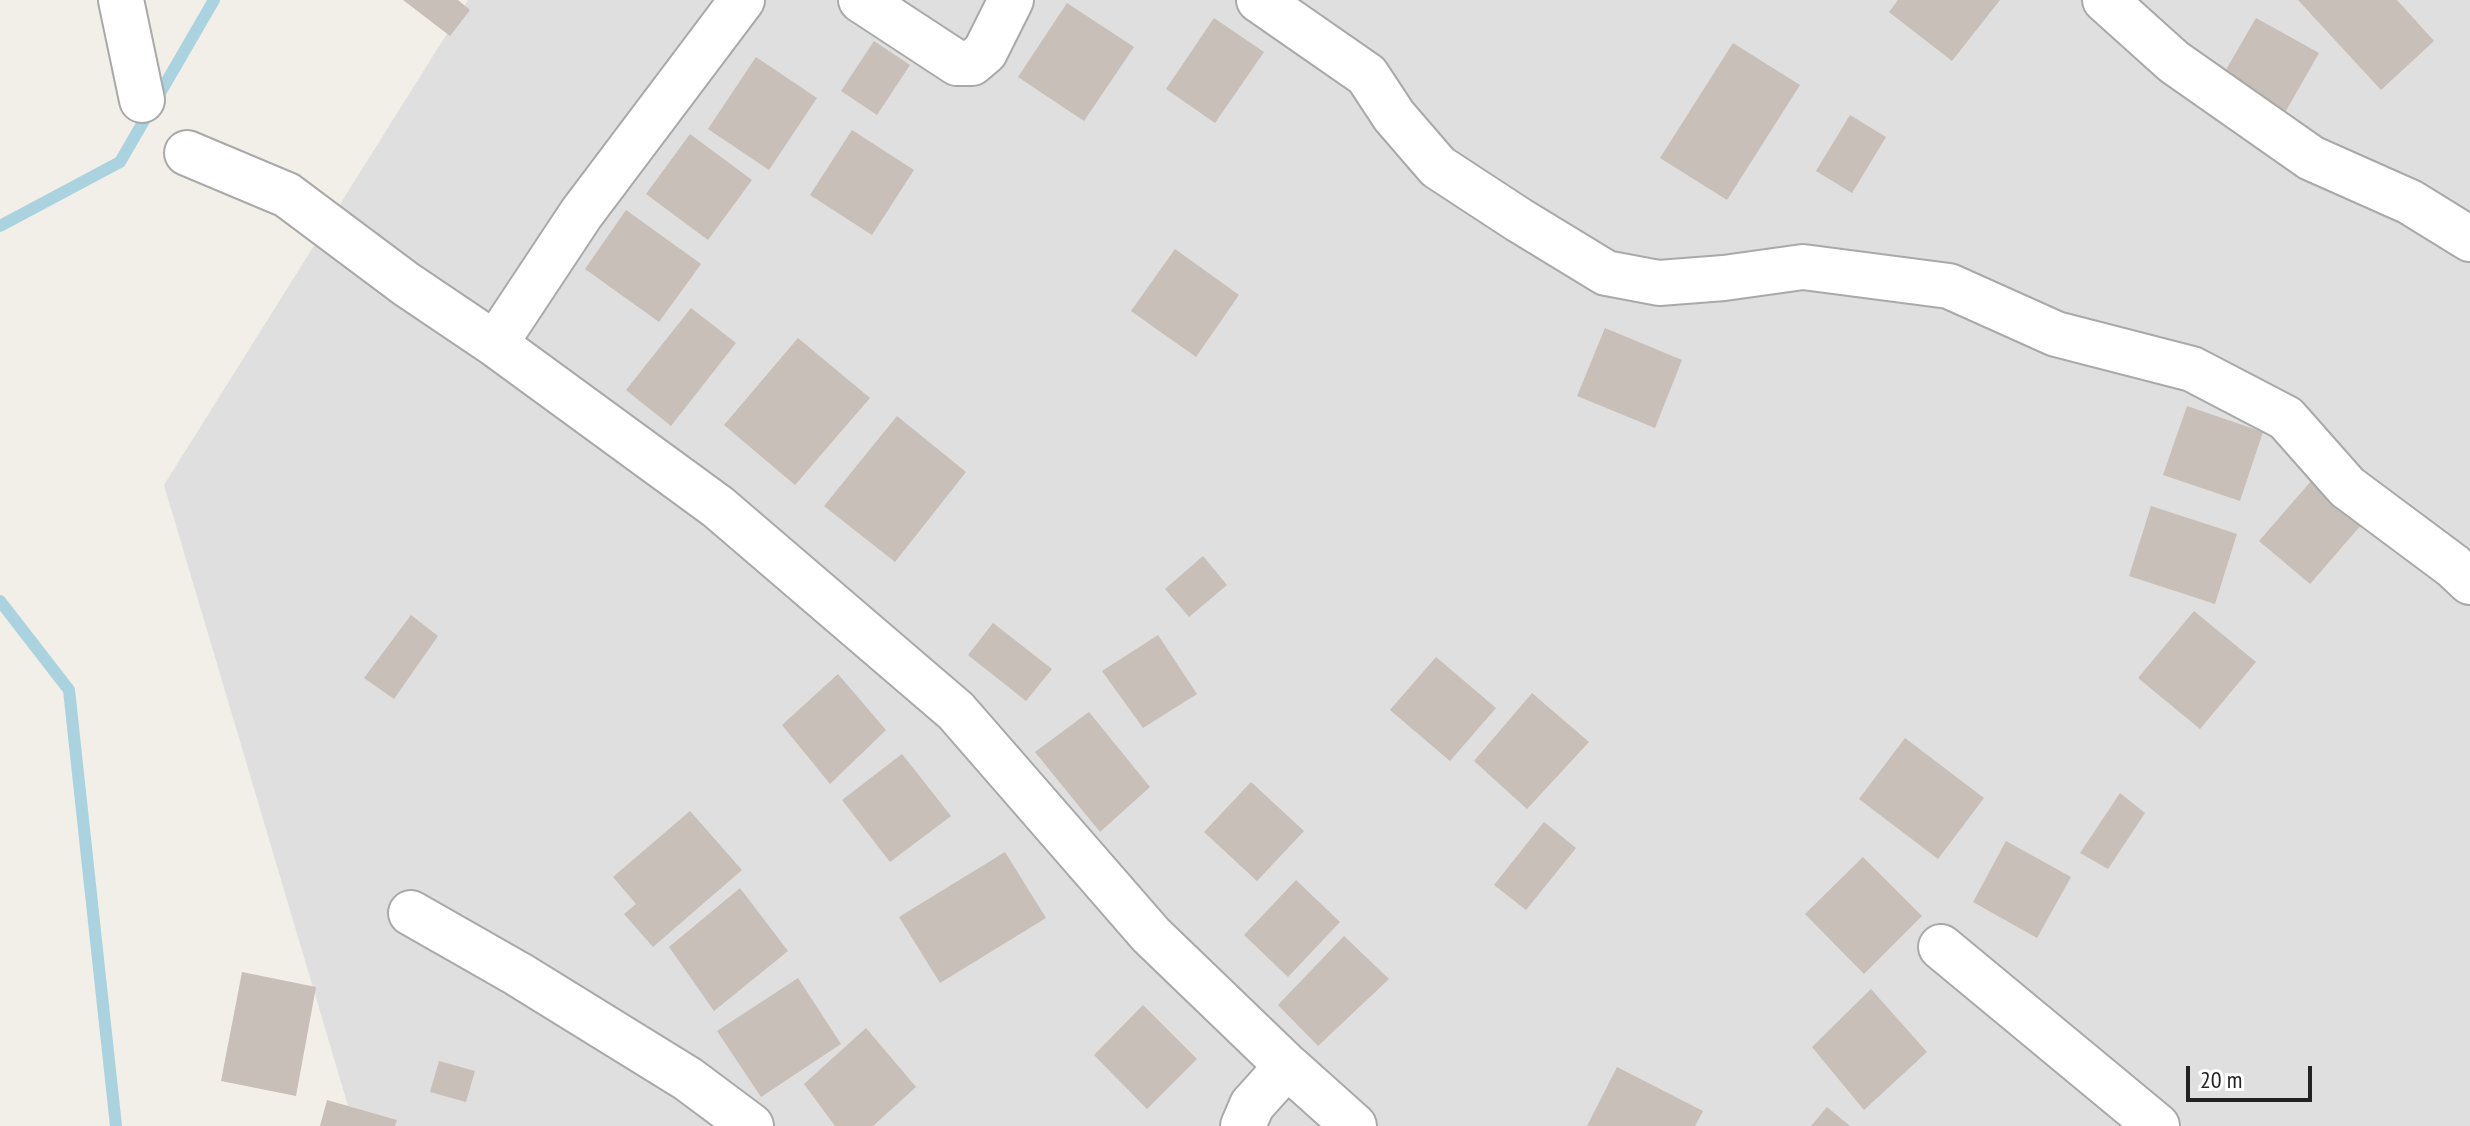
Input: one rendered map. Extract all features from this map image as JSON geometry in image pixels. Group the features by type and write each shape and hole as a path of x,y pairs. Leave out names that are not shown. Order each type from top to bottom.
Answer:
{"street":[{"path":"121,0 142,100"},
{"path":"495,344 581,214 742,0"},
{"path":"861,0 957,63 972,63 985,52 1011,0"},
{"path":"1259,0 1367,75 1394,116 1438,167 1606,273 1659,283 1803,267 1949,286 2056,334 2192,369 2286,418 2347,487 2470,582"},
{"path":"2105,0 2174,62 2311,158 2410,202 2470,239"},
{"path":"187,153 287,195 718,507 956,711 1151,935 1354,1126"},
{"path":"411,913 518,974 688,1079 736,1122"},
{"path":"1941,947 2157,1126"},
{"path":"1243,1126 1252,1105 1287,1066"}],"shaded area":[{"path":"468,0 2470,0 2470,1126 354,1126 164,485"}],"building":[{"path":"403,0 458,0 470,10 450,36"},
{"path":"1898,0 2000,0 1952,61 1889,12"},
{"path":"2298,0 2397,0 2434,41 2381,90"},
{"path":"1067,3 1134,47 1084,121 1018,77"},
{"path":"1214,18 1264,52 1215,123 1166,89"},
{"path":"2256,18 2319,53 2283,116 2220,80"},
{"path":"874,41 910,65 877,115 841,91"},
{"path":"1733,43 1800,85 1727,200 1660,158"},
{"path":"756,57 817,98 769,170 708,129"},
{"path":"1850,115 1886,137 1852,193 1816,171"},
{"path":"852,130 914,170 872,235 810,195"},
{"path":"690,134 752,180 708,240 646,194"},
{"path":"626,210 701,264 659,322 585,269"},
{"path":"1175,249 1239,295 1196,357 1131,311"},
{"path":"691,308 736,343 671,426 626,390"},
{"path":"1605,328 1682,360 1655,428 1577,396"},
{"path":"798,338 870,398 795,485 724,425"},
{"path":"2187,406 2263,432 2240,501 2163,475"},
{"path":"897,416 966,472 895,562 824,506"},
{"path":"2312,480 2362,524 2310,584 2259,541"},
{"path":"2151,506 2237,534 2215,604 2129,576"},
{"path":"1203,556 1227,585 1189,617 1165,589"},
{"path":"2194,611 2256,662 2200,729 2138,678"},
{"path":"411,615 438,636 394,699 364,678"},
{"path":"993,623 1052,669 1026,701 968,655"},
{"path":"1158,635 1197,694 1143,728 1102,671"},
{"path":"1436,657 1496,708 1450,761 1390,710"},
{"path":"838,674 886,730 830,784 782,725"},
{"path":"1532,693 1589,742 1527,809 1474,761"},
{"path":"1089,712 1150,787 1100,832 1035,752"},
{"path":"1905,738 1984,798 1938,859 1859,799"},
{"path":"902,754 951,816 890,862 842,800"},
{"path":"1251,782 1304,831 1257,881 1204,832"},
{"path":"2120,793 2145,813 2108,869 2080,853"},
{"path":"690,811 742,870 653,947 624,914 636,904 613,877"},
{"path":"1544,822 1576,848 1526,910 1494,885"},
{"path":"2006,841 2071,877 2037,938 1973,902"},
{"path":"1005,852 1046,918 940,983 899,917"},
{"path":"1863,857 1922,916 1864,974 1805,914"},
{"path":"1296,880 1340,922 1288,977 1244,935"},
{"path":"740,888 788,951 714,1011 669,947"},
{"path":"1344,936 1389,979 1318,1046 1278,1005"},
{"path":"242,972 316,987 296,1096 221,1081"},
{"path":"798,978 841,1044 761,1097 717,1031"},
{"path":"1871,989 1927,1052 1864,1110 1812,1047"},
{"path":"1143,1005 1197,1059 1147,1109 1094,1055"},
{"path":"866,1028 916,1087 873,1126 835,1126 804,1084"},
{"path":"439,1061 475,1071 466,1102 430,1092"},
{"path":"1617,1067 1703,1111 1695,1126 1587,1126"},
{"path":"327,1100 397,1120 395,1126 320,1126"},
{"path":"1827,1107 1850,1126 1811,1126"}],"waterway":[{"path":"0,226 120,162 214,0"},
{"path":"0,601 69,690 116,1126"}]}
